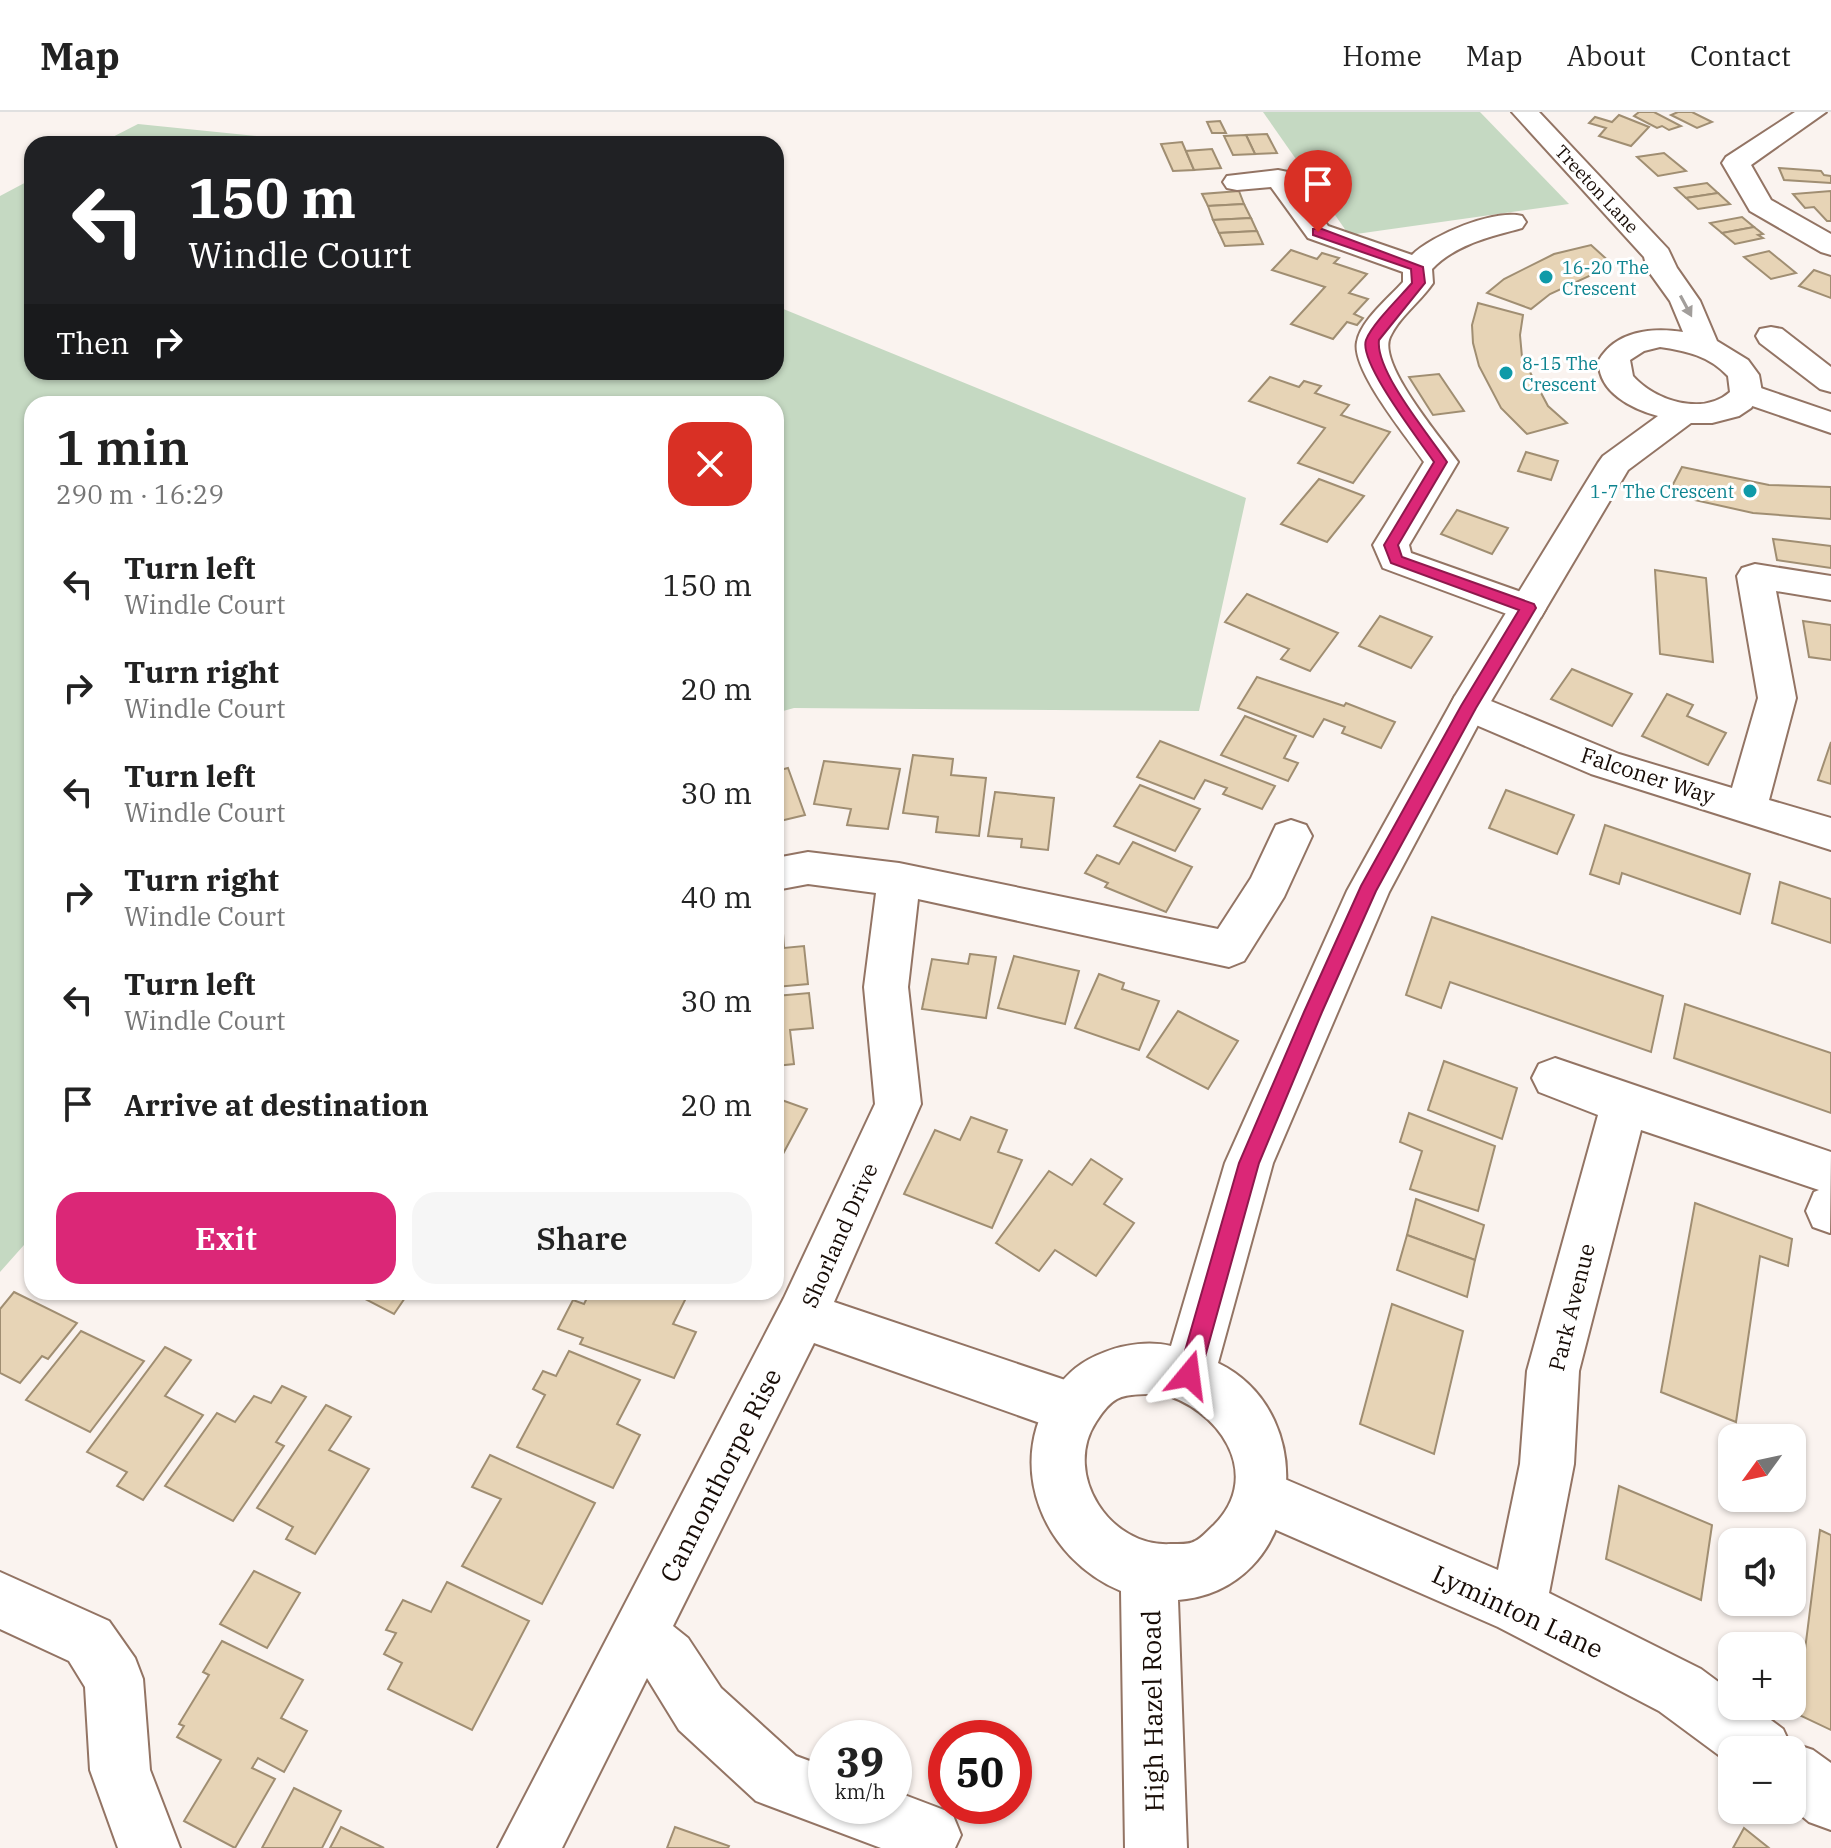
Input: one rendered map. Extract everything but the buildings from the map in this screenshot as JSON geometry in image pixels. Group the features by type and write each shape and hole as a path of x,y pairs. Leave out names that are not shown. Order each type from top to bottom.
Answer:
{"street":[{"name":"Treeton Lane","path":"1525,112 1658,255 1662,269 1685,301 1704,346"},
{"path":"1813,112 1736,163 1760,205 1831,246"},
{"path":"1237,182 1278,178 1318,232 1417,267"},
{"path":"1367,221 1357,222 1377,253"},
{"path":"1512,222 1459,236 1430,252 1417,267 1418,283 1372,340 1371,352 1380,372 1441,462 1391,545 1396,560 1528,608"},
{"path":"1649,320 1660,338 1704,346 1738,368 1746,380 1746,393 1739,403 1725,410 1684,413 1646,402 1620,382 1613,369 1615,357 1649,320 1662,269"},
{"path":"1771,336 1831,382"},
{"path":"1615,463 1620,382"},
{"path":"1746,393 1831,423"},
{"path":"1189,1375 1249,1163 1368,891 1469,706 1615,463 1684,413"},
{"path":"1747,808 1777,698 1755,576 1831,588"},
{"name":"Falconer Way","path":"1469,706 1605,764 1831,834"},
{"path":"784,872 808,868 899,879 1229,949 1269,885 1291,836"},
{"name":"Shorland Drive","path":"899,879 886,987 898,1104 802,1315 1071,1408"},
{"path":"1555,1078 1831,1173"},
{"name":"Park Avenue","path":"1518,1607 1547,1464 1553,1371 1624,1104"},
{"name":"Cannonthorpe Rise","path":"529,1848 802,1315"},
{"path":"1159,1368 1189,1375 1220,1394 1234,1406 1260,1456 1261,1496 1249,1530 1210,1565 1176,1574 1149,1573 1113,1559 1086,1537 1065,1505 1056,1463 1061,1429 1071,1408 1095,1384 1111,1375 1159,1368"},
{"name":"Lyminton Lane","path":"1261,1496 1518,1607 1680,1690 1743,1736"},
{"name":"High Hazel Road","path":"1149,1573 1156,1848"},
{"path":"0,1600 89,1641 114,1679 120,1770 149,1848"},
{"path":"639,1636 668,1658 700,1709 777,1780 808,1791"},
{"path":"1806,1781 1831,1800"},
{"path":"900,1824 930,1835"}],"green space":[{"path":"1263,112 1480,112 1569,204 1349,235"},
{"path":"138,124 257,136 115,136"},
{"path":"24,183 24,380 784,380 784,309 1246,498 1199,711 794,708 784,711 784,396 24,396 24,1245 0,1272 0,196"}],"place":[{"name":"16-20 The Crescent","path":"1546,277"},
{"name":"8-15 The Crescent","path":"1506,373"},
{"name":"1-7 The Crescent","path":"1750,491"}],"route":[{"path":"1189,1375 1249,1163 1313,1012 1368,891 1469,706 1528,608 1396,560 1391,545 1441,462 1380,372 1371,352 1372,340 1418,283 1417,267 1318,232"}]}
